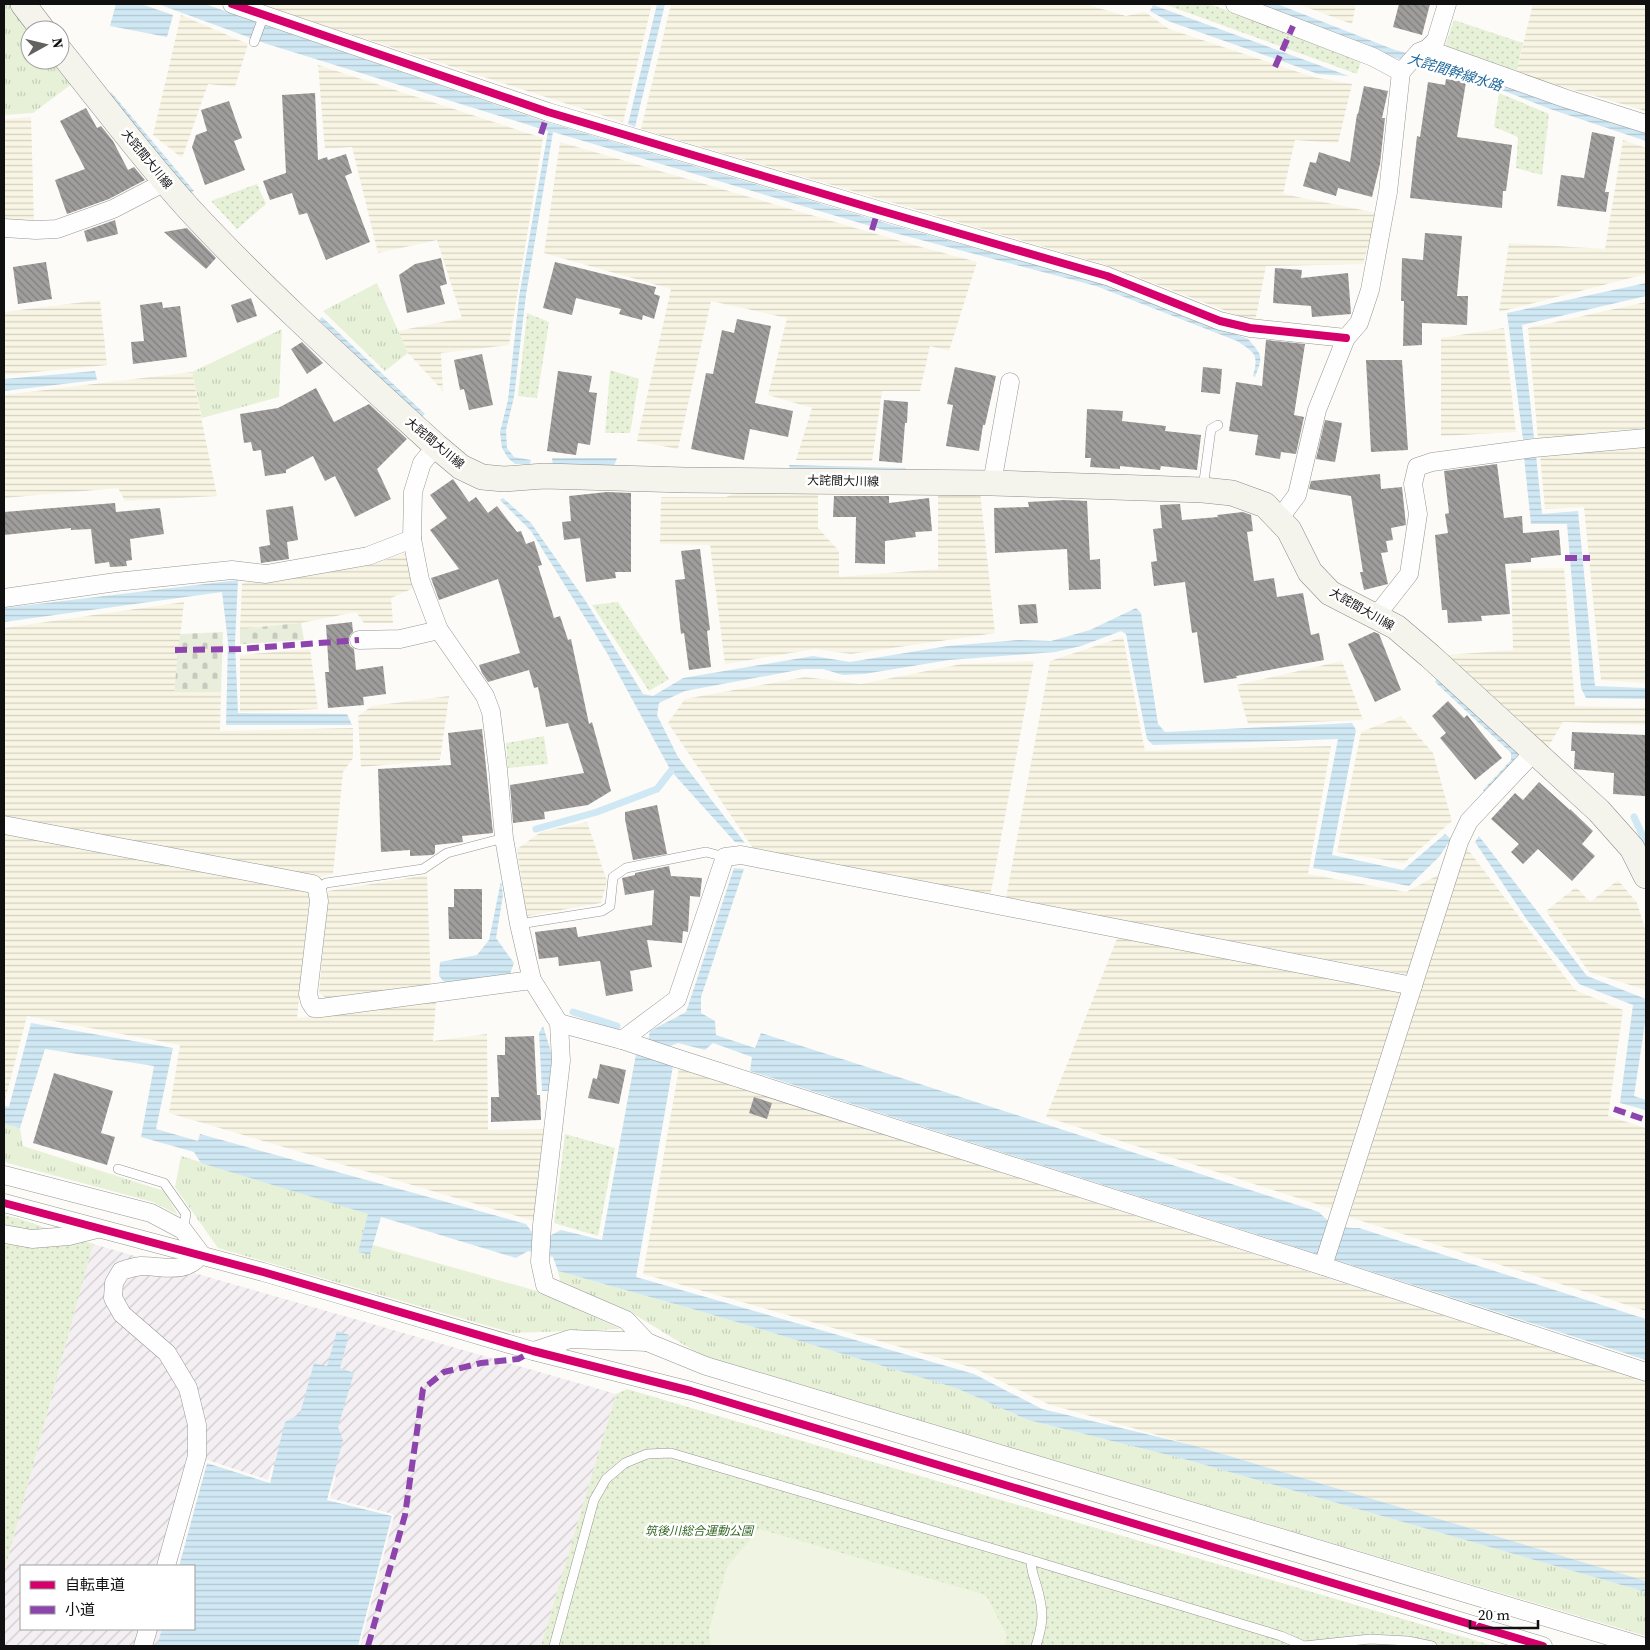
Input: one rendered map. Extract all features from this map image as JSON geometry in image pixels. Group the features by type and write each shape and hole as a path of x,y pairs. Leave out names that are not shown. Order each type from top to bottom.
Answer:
{"main road":[{"path":"22,4 35,20"},
{"name":"大詫間大川線","path":"70,64 190,210 282,304 461,467 482,477 504,479 544,476 685,480 992,483 1203,490 1232,493 1265,505 1289,530 1310,572 1330,593 1396,627 1599,811 1632,848 1646,876"}],"street":[{"path":"232,4 548,112 1107,276 1220,321 1250,328 1346,338"},
{"path":"1235,4 1404,69"},
{"path":"1279,519 1297,495 1317,410 1346,338 1358,323 1370,290 1388,192 1404,69 1436,40 1447,4"},
{"path":"1423,50 1646,124"},
{"path":"4,228 57,229 113,209 165,182"},
{"path":"992,483 1010,382"},
{"path":"1376,616 1409,574 1418,514 1413,484 1417,467 1432,462 1534,448 1646,438"},
{"path":"436,446 422,464 413,492 412,540 420,580 438,630 484,696 491,712 504,838 518,924 532,980 559,1023 561,1061 542,1225 540,1262 545,1285 626,1320 647,1342"},
{"path":"4,598 116,582 232,570 266,574 368,556 412,540"},
{"path":"359,640 400,639 438,630"},
{"path":"1323,1266 1459,842 1469,821 1534,752"},
{"path":"4,825 312,884 317,889 319,901 308,994 314,1008 532,980"},
{"path":"629,1043 677,999 725,857 741,855 1413,986"},
{"path":"559,1023 676,1058 1646,1372"},
{"path":"4,1175 150,1214 183,1230 201,1254"},
{"path":"4,1203 201,1254 534,1351 691,1391 1543,1646"},
{"path":"4,1234 32,1239 69,1236 100,1228"},
{"path":"166,1565 197,1456 197,1425 188,1388 167,1353 122,1314 113,1298 114,1282 121,1271 139,1266 178,1268 195,1263 201,1254"},
{"path":"534,1351 570,1339 647,1342 706,1366 1642,1646"},
{"path":"143,1646 148,1630"}],"lane":[{"path":"254,42 264,15"},
{"path":"1203,490 1211,429 1218,426"},
{"path":"317,889 326,883 423,868 447,853 504,838"},
{"path":"518,924 602,911 610,906 613,877 626,868 706,852 725,857"},
{"path":"118,1169 164,1183 186,1214 183,1230"},
{"path":"554,1646 594,1500 606,1479 625,1463 647,1454 672,1453 1281,1636 1304,1646 1370,1639 1408,1641 1432,1646"},
{"path":"1031,1560 1031,1573 1038,1589 1042,1609 1042,1626 1036,1646"}],"shaded area":[{"path":"258,4 652,4 623,122"},
{"path":"671,4 1085,4 1126,16 1145,12 1169,29 1313,77 1352,84 1338,143 1295,140 1283,194 1377,213 1363,264 1266,266 1255,322 1106,265 641,129"},
{"path":"1298,4 1356,4 1352,24"},
{"path":"1533,4 1646,4 1646,111 1516,73"},
{"path":"181,15 248,44 235,87 208,84 182,158 153,135"},
{"path":"318,65 543,138 509,345 441,353 443,391 408,353 398,331 462,318 437,240 378,253 352,147 325,149"},
{"path":"31,117 34,223 4,221 4,119"},
{"path":"1623,140 1646,148 1646,274 1499,312 1509,243 1605,249"},
{"path":"560,142 977,262 949,351 930,346 920,391 882,391 872,461 796,460 812,408 768,395 787,318 711,301 678,449 637,441 671,289 544,253"},
{"path":"100,300 107,365 4,375 4,312"},
{"path":"1646,302 1646,428 1538,439 1528,328"},
{"path":"1504,328 1516,432 1441,436 1441,338"},
{"path":"192,372 217,496 125,501 118,488 4,498 4,395"},
{"path":"1646,445 1646,683 1601,680 1584,507 1545,509 1540,455"},
{"path":"747,489 818,490 818,528 839,551 839,577 938,569 938,491 980,491 995,633 851,654 815,649 725,664 710,545 660,544 661,497 726,497"},
{"path":"406,553 416,587 391,598 393,623 364,623 356,612 301,623 240,629 242,583 367,566"},
{"path":"1564,568 1575,706 1646,708 1646,725 1563,722 1548,747 1448,655 1513,650 1511,569"},
{"path":"184,602 174,692 221,692 220,731 353,728 353,758 343,772 333,874 316,878 4,817 4,628"},
{"path":"1123,637 1145,751 1331,746 1308,874 1406,892 1440,874 1409,975 1006,898 1050,661"},
{"path":"310,649 318,709 240,712 240,655"},
{"path":"1034,661 990,897 755,851 668,723 685,699 805,677 861,684 962,664"},
{"path":"1342,661 1363,720 1248,724 1237,685"},
{"path":"449,696 440,760 361,767 358,716 372,706"},
{"path":"1401,716 1433,753 1452,821 1404,863 1337,852 1361,732"},
{"path":"587,822 607,881 601,903 527,916 517,849 541,832"},
{"path":"4,833 310,892 297,1018 436,1002 433,1041 487,1034 488,1130 546,1129 534,1221 169,1113 180,1045 27,1016 4,1100"},
{"path":"1466,847 1575,990 1623,1010 1608,1116 1646,1128 1646,1311 1349,1217"},
{"path":"427,875 431,989 328,1000 319,993 328,891"},
{"path":"1618,880 1637,903 1646,932 1646,990 1589,972 1546,911 1576,887 1590,902"},
{"path":"1118,936 1404,991 1332,1209 1046,1117"},
{"path":"679,1068 1646,1381 1646,1581 1196,1446 1048,1404 974,1368 643,1274"},
{"path":"93,1244 616,1394 541,1646 4,1646 4,1573"}],"green space":[{"path":"4,4 13,4 23,20 20,20 20,70 63,70 73,83 33,113 4,115"},
{"path":"1164,4 1209,4 1362,58 1357,74"},
{"path":"1454,20 1523,43 1516,73 1445,46"},
{"path":"1499,93 1549,114 1542,175 1516,168 1518,137 1494,127"},
{"path":"257,184 266,204 237,229 211,201"},
{"path":"377,283 408,353 385,371 323,311"},
{"path":"527,313 549,322 537,398 518,396"},
{"path":"282,329 279,397 202,418 192,372"},
{"path":"610,370 639,379 630,433 605,433"},
{"path":"618,602 669,679 649,691 592,605"},
{"path":"301,623 304,640 240,644 240,629"},
{"path":"223,632 221,692 174,692 180,634"},
{"path":"544,736 548,764 508,768 506,743"},
{"path":"4,1124 20,1128 23,1146 164,1191 178,1215 153,1202 4,1162"},
{"path":"565,1134 615,1148 598,1236 554,1223"},
{"path":"181,1156 369,1214 358,1252 370,1255 373,1245 537,1291 621,1329 513,1333 218,1248 175,1187"},
{"path":"4,1215 93,1244 4,1573"},
{"path":"558,1271 703,1312 956,1388 1028,1420 1184,1459 1646,1592 1646,1636 704,1357 627,1310 561,1285"},
{"name":"筑後川総合運動公園","path":"627,1389 1494,1646 541,1646 616,1394"},
{"path":"759,1529 986,1595 1007,1635 1004,1646 711,1646 709,1630 727,1567"}],"water":[{"path":"116,4 141,4 173,15 167,37 110,26"},
{"path":"158,4 205,4 540,120 889,224 1101,283 1248,339 1259,353 1258,370 1255,377 1253,376 1256,363 1254,355 1248,348 1237,341 1096,286 887,231 553,132 526,295 514,397 506,430 507,448 514,457 531,460 530,464 515,464 508,458 502,448 500,432 508,400 519,297 548,131 267,44"},
{"path":"657,4 665,4 635,127 628,124"},
{"name":"大詫間幹線水路","path":"1257,4 1277,4 1395,50 1462,67 1646,133 1646,141 1550,109 1461,74 1392,57"},
{"path":"1153,5 1349,76 1318,74 1168,21 1150,11"},
{"path":"111,92 194,191 190,193 107,96"},
{"path":"1646,283 1646,296 1522,325 1534,438 1523,440 1507,313"},
{"path":"322,317 425,414 420,417 319,320"},
{"path":"95,371 97,380 4,391 4,379"},
{"path":"1536,455 1542,514 1578,511 1595,686 1646,688 1646,699 1586,698 1581,688 1567,524 1531,524 1524,457"},
{"path":"552,458 617,458 614,466 553,466"},
{"path":"789,465 906,468 905,473 791,471"},
{"path":"503,498 531,523 585,600 643,694 653,696 683,678 813,656 850,662 948,646 1019,640 1051,641 1090,630 1136,608 1141,613 1158,724 1165,732 1352,723 1356,730 1332,855 1403,870 1445,834 1451,839 1439,857 1409,886 1313,868 1338,739 1153,745 1147,739 1126,634 1121,631 1081,646 1055,652 949,660 864,674 843,675 823,669 803,669 685,691 659,703 657,715 678,757 745,843 735,842 671,771 607,653 531,531 500,500"},
{"path":"238,580 235,643 238,713 347,714 352,725 226,725 228,642 222,592 4,622 4,608"},
{"path":"1437,678 1518,751 1519,758 1487,795 1483,790 1511,760 1511,753 1435,682"},
{"path":"1479,836 1587,976 1646,999 1646,1016 1634,1096 1646,1100 1646,1110 1620,1103 1633,1005 1579,984 1527,920 1475,842"},
{"path":"734,868 744,869 701,997 701,1013 715,1021 716,1035 755,1048 761,1033 1319,1212 1337,1225 1359,1228 1646,1319 1646,1360 750,1071 752,1057 713,1043 705,1050 678,1043 670,1046 663,1062 673,1066 636,1277 974,1374 1042,1409 1196,1446 1646,1581 1646,1592 1184,1459 1028,1420 956,1388 703,1312 558,1271 553,1257 528,1251 516,1258 381,1217 370,1255 358,1252 368,1214 201,1163 194,1152 141,1137 154,1066 45,1049 20,1128 4,1124 4,1106 9,1107 31,1023 173,1048 156,1129 198,1141 200,1134 526,1224 532,1232 551,1235 561,1230 602,1240 636,1054 645,1057 650,1031 686,1012"},
{"path":"501,881 503,895 496,938 514,963 510,974 446,984 439,976 440,962 477,955 489,940"},
{"path":"543,1026 552,1055 549,1091 542,1091 539,1033"},
{"path":"337,1331 349,1335 340,1368 354,1373 338,1427 343,1440 327,1500 392,1516 358,1646 157,1646 162,1630 195,1630 195,1565 179,1565 207,1463 270,1483 285,1422 300,1414 314,1363 327,1366"}],"pier":[{"path":"208,1460 268,1480 272,1465 274,1466 270,1483 207,1463 179,1565 176,1565 205,1462"},
{"path":"334,1475 336,1476 330,1498 393,1514 394,1516 360,1646 358,1646 392,1516 327,1500"}],"building":[{"path":"1399,4 1430,4 1422,35 1393,27"},
{"path":"1446,79 1466,82 1457,137 1512,145 1506,191 1503,191 1502,208 1410,198 1417,136 1420,137 1428,82 1445,85"},
{"path":"1364,86 1388,91 1382,118 1385,118 1380,164 1372,197 1338,188 1336,196 1303,186 1310,162 1316,163 1319,152 1350,162 1357,114"},
{"path":"315,93 318,160 327,157 328,160 346,154 352,173 345,176 370,242 326,260 307,213 299,215 292,193 270,200 263,181 286,173 282,95"},
{"path":"229,101 242,138 234,141 245,170 205,185 192,147 196,135 207,131 201,110"},
{"path":"86,108 97,128 101,126 113,141 128,170 134,167 145,180 109,199 67,214 55,180 85,169 60,121"},
{"path":"1592,132 1615,137 1605,192 1609,192 1606,212 1557,206 1561,175 1584,178"},
{"path":"115,220 118,234 87,242 84,231"},
{"path":"187,228 216,258 206,269 164,232"},
{"path":"1425,233 1462,236 1457,296 1468,296 1467,325 1422,323 1422,345 1403,346 1404,301 1401,301 1402,258 1423,260"},
{"path":"441,258 447,284 440,286 445,304 407,313 399,275 415,264"},
{"path":"46,262 52,299 18,304 13,267"},
{"path":"555,262 656,287 654,294 660,296 654,319 643,315 642,320 619,314 621,309 576,298 572,315 543,308"},
{"path":"1275,268 1302,270 1301,278 1348,273 1351,314 1312,317 1311,306 1273,303"},
{"path":"251,298 257,316 237,323 231,305"},
{"path":"162,302 163,308 180,306 187,357 133,364 131,342 144,341 140,305"},
{"path":"737,319 771,326 755,403 793,411 788,437 750,429 744,460 691,449 706,373 713,374 722,330 734,333"},
{"path":"1266,340 1305,344 1294,415 1304,417 1296,454 1281,452 1280,459 1255,455 1258,435 1229,431 1236,382 1262,386"},
{"path":"302,342 323,363 307,374 291,349"},
{"path":"482,354 493,405 469,410 464,389 460,390 454,360"},
{"path":"1366,360 1402,360 1408,450 1371,452"},
{"path":"955,367 996,376 985,425 983,425 979,451 946,446 953,405 947,404"},
{"path":"1203,367 1222,369 1220,394 1201,392"},
{"path":"558,371 592,376 589,392 597,393 590,445 578,443 576,455 547,451"},
{"path":"316,388 334,422 369,404 407,439 377,469 391,499 355,517 335,476 325,481 313,456 286,470 286,473 265,476 261,450 253,451 251,442 244,443 240,414 278,408"},
{"path":"884,400 908,402 902,463 879,461"},
{"path":"1087,409 1123,411 1122,421 1166,426 1165,431 1201,435 1197,470 1161,466 1160,470 1120,466 1120,469 1090,467 1091,458 1085,458"},
{"path":"1325,420 1342,423 1335,462 1316,459"},
{"path":"1497,464 1504,518 1522,516 1523,533 1559,530 1561,555 1531,558 1531,562 1505,564 1510,614 1481,616 1482,621 1448,623 1447,610 1442,610 1435,535 1448,533 1445,514 1449,513 1444,471"},
{"path":"1380,474 1381,489 1402,487 1406,525 1391,528 1393,540 1386,541 1388,552 1381,553 1388,584 1364,590 1351,496 1309,489 1311,481"},
{"path":"453,479 469,502 476,497 488,513 497,506 517,532 521,531 526,544 534,541 542,565 538,566 554,618 560,616 568,640 571,639 589,724 592,722 611,791 588,805 544,812 545,819 513,823 510,785 584,773 568,723 546,727 538,687 534,688 529,670 488,682 482,673 479,665 520,653 498,579 439,600 431,578 459,569 430,530 447,518 430,495"},
{"path":"607,492 631,493 631,572 615,572 616,578 586,582 580,538 564,540 562,522 571,521 569,496"},
{"path":"834,496 889,496 889,503 929,498 932,531 915,532 916,537 885,541 885,564 855,563 856,517 833,517"},
{"path":"1087,501 1090,560 1100,559 1101,589 1069,590 1067,549 995,553 994,508 1029,507 1028,502"},
{"path":"115,503 116,512 160,508 164,534 130,539 132,560 126,561 127,566 110,567 109,562 95,564 91,529 71,530 71,528 4,535 4,512"},
{"path":"1180,504 1182,520 1218,517 1217,515 1243,512 1251,515 1253,531 1247,532 1254,581 1274,578 1277,597 1303,593 1311,635 1319,633 1324,660 1204,683 1197,632 1192,633 1185,582 1154,586 1151,562 1157,561 1153,529 1162,528 1160,505"},
{"path":"293,506 298,540 287,542 289,559 261,563 259,547 270,545 266,510"},
{"path":"700,549 710,630 707,631 711,667 689,670 684,633 681,634 675,580 685,579 681,551"},
{"path":"1036,604 1038,623 1020,624 1018,605"},
{"path":"352,622 353,632 348,641 354,649 356,670 383,666 386,694 363,697 364,705 328,708 325,672 329,672 326,625"},
{"path":"1374,632 1379,634 1401,690 1375,702 1348,644"},
{"path":"1448,701 1464,718 1467,715 1502,758 1475,780 1440,738 1446,733 1432,716"},
{"path":"482,729 493,833 462,836 463,842 435,845 435,853 433,855 410,856 410,850 381,852 378,769 451,765 448,733"},
{"path":"1572,732 1646,735 1645,796 1613,794 1614,773 1574,769 1575,751 1571,751"},
{"path":"1539,782 1593,831 1582,844 1595,856 1572,881 1538,849 1523,864 1511,852 1519,844 1491,819 1515,793 1523,800"},
{"path":"657,805 667,854 633,860 625,812"},
{"path":"669,866 671,876 702,878 700,897 690,896 688,932 683,931 682,943 647,940 652,967 630,971 633,991 606,996 600,961 559,966 558,957 539,959 535,932 576,927 578,937 652,925 654,890 625,895 622,878 635,875 635,873"},
{"path":"454,889 482,889 482,939 449,939 448,907 454,907"},
{"path":"534,1036 537,1095 540,1095 541,1120 491,1122 491,1097 499,1097 497,1055 505,1055 505,1037"},
{"path":"600,1064 626,1070 619,1104 588,1098 593,1078 597,1079"},
{"path":"54,1073 113,1091 101,1133 115,1137 107,1165 33,1143"},
{"path":"754,1097 772,1103 767,1119 749,1113"}],"waterway":[{"path":"536,829 597,812 657,789 671,771"},
{"path":"1634,817 1646,843"},
{"path":"573,1012 617,1026"}],"marked path":[{"path":"1275,67 1293,26"},
{"path":"541,134 548,112"},
{"path":"872,230 878,210"},
{"path":"1565,558 1590,558"},
{"path":"175,650 240,649 359,640"},
{"path":"1614,1109 1646,1120"},
{"path":"368,1646 405,1515 423,1389 444,1372 481,1363 518,1359 533,1351"}],"cycle path":[{"path":"232,4 548,112 1107,276 1220,321 1250,328 1346,338"},
{"path":"4,1203 263,1272 533,1351 691,1391 1543,1646"}]}
